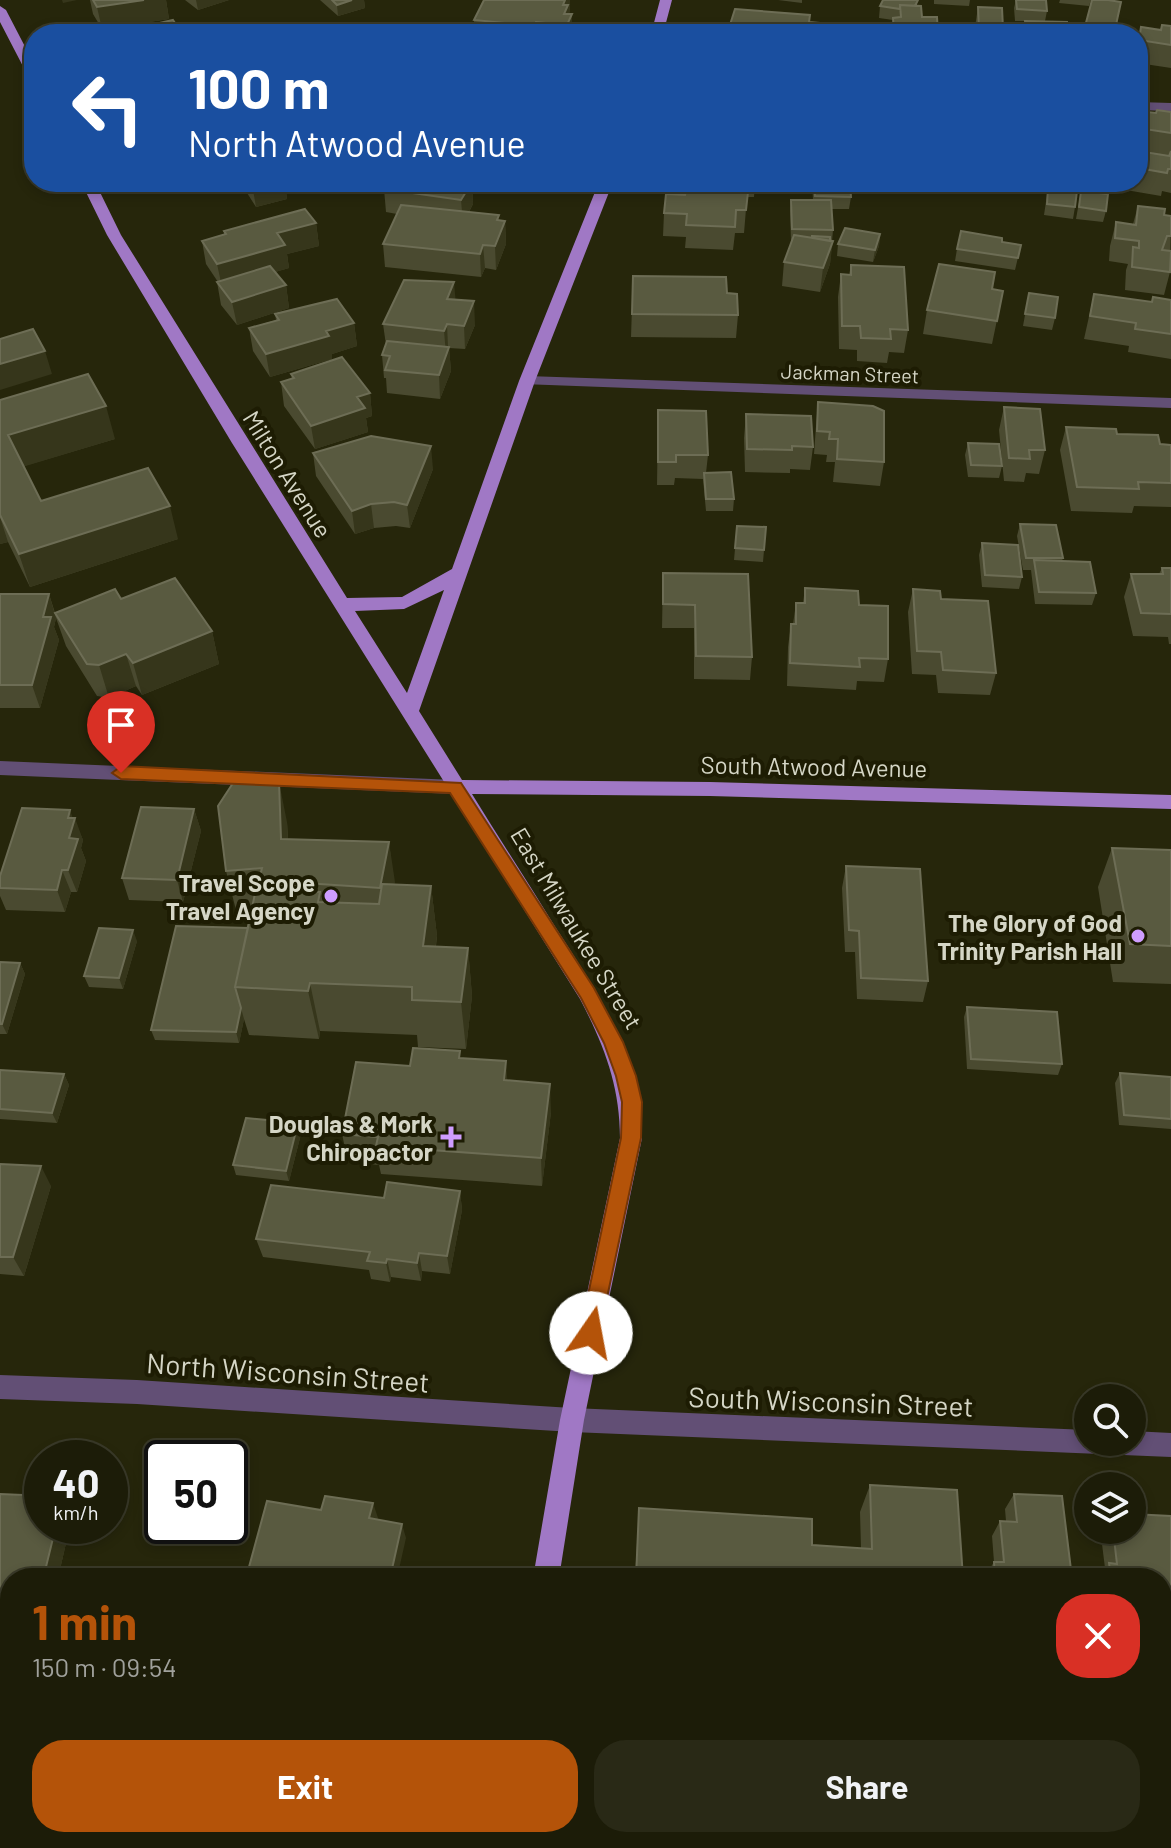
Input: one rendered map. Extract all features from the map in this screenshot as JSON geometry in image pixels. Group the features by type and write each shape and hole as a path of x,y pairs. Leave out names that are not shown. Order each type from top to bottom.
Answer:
{"main road":[{"path":"660,24 666,0"},
{"path":"0,10 24,57"},
{"name":"Milton Avenue","path":"93,192 114,235 455,787"},
{"path":"409,713 527,381 602,192"},
{"path":"340,604 404,605 459,572"},
{"name":"South Atwood Avenue","path":"455,787 710,789 1171,802"},
{"name":"East Milwaukee Street","path":"455,787 587,993 613,1042 632,1102 631,1138 572,1420 548,1568"}],"street":[{"path":"1148,106 1171,107"},
{"name":"Jackman Street","path":"527,381 1171,403"},
{"path":"0,768 455,787"},
{"name":"North Wisconsin Street","path":"0,1387 181,1394 572,1420"},
{"name":"South Wisconsin Street","path":"572,1420 1074,1441"},
{"path":"1146,1444 1171,1445"}],"building":[{"path":"93,0 144,0 97,7"},
{"path":"332,0 352,0 337,5"},
{"path":"484,0 565,0 563,5 568,5 564,14 572,14 567,24 474,20"},
{"path":"883,0 918,0 915,6 900,5 900,9 880,6"},
{"path":"1016,0 1046,0 1047,11 1017,9"},
{"path":"1092,0 1121,2 1116,24 1086,24"},
{"path":"900,5 921,6 922,17 937,17 937,24 893,24 893,18 901,17"},
{"path":"978,7 1002,8 1003,24 979,24"},
{"path":"735,9 810,15 809,22 830,24 730,24"},
{"path":"173,20 176,24 156,24"},
{"path":"1025,21 1067,24 1025,24"},
{"path":"1162,25 1171,26 1171,45 1148,41 1148,28 1161,30"},
{"path":"1157,110 1171,112 1171,133 1148,130 1148,112 1156,113"},
{"path":"1171,151 1171,169 1167,173 1148,170 1148,153 1169,156"},
{"path":"405,192 466,192 461,200"},
{"path":"686,192 748,192 746,210 736,210 735,227 686,225 687,214 664,213 666,194 685,195"},
{"path":"815,192 851,192 851,197 815,196"},
{"path":"1048,192 1077,192 1075,207 1047,204"},
{"path":"1081,192 1108,194 1106,211 1079,207"},
{"path":"791,200 831,200 833,230 792,229"},
{"path":"401,205 499,215 497,220 505,221 495,246 483,245 480,254 383,244"},
{"path":"1138,206 1165,209 1164,215 1171,216 1171,236 1167,236 1162,250 1171,251 1170,272 1132,267 1133,247 1139,248 1139,241 1115,238 1116,222 1136,225"},
{"path":"305,209 316,223 277,233 285,245 217,264 202,241 226,234 224,231"},
{"path":"845,228 880,234 875,250 838,244"},
{"path":"961,231 1002,238 1002,242 1021,245 1018,258 957,249"},
{"path":"794,235 833,241 823,268 784,262"},
{"path":"830,237 830,241 812,238"},
{"path":"939,264 995,272 992,289 1003,291 997,321 927,310"},
{"path":"851,265 904,267 908,330 890,329 891,339 861,338 860,326 842,326 841,274 851,275"},
{"path":"270,266 286,285 232,302 217,282"},
{"path":"633,276 726,277 727,293 737,294 738,315 632,314"},
{"path":"404,280 454,282 447,299 474,301 464,326 447,324 444,331 383,324"},
{"path":"1029,293 1058,297 1055,318 1025,314"},
{"path":"1094,294 1152,302 1153,297 1171,300 1171,334 1135,329 1136,323 1090,316"},
{"path":"337,299 354,323 326,331 329,336 266,354 249,328 279,320 275,314"},
{"path":"33,329 45,351 0,364 0,339"},
{"path":"387,341 449,347 439,375 385,370 390,356 382,355"},
{"path":"342,357 370,393 357,397 365,408 311,426 281,382 294,378 291,374"},
{"path":"88,374 106,406 8,435 41,501 148,468 170,506 19,554 0,515 0,400"},
{"path":"818,402 873,406 884,411 884,462 837,459 838,439 829,439 830,432 817,431"},
{"path":"1004,407 1040,409 1045,450 1029,450 1030,459 1009,458"},
{"path":"658,410 706,411 708,455 676,455 676,462 658,462"},
{"path":"746,414 811,416 813,447 747,449"},
{"path":"1066,427 1116,429 1117,434 1158,435 1160,444 1171,445 1171,483 1138,482 1139,489 1077,487"},
{"path":"371,436 431,446 407,505 394,502 371,504 352,511 313,453"},
{"path":"968,443 999,444 1002,466 971,465"},
{"path":"731,472 734,499 706,499 704,473"},
{"path":"1020,524 1056,525 1063,558 1026,558"},
{"path":"737,526 766,527 764,550 735,548"},
{"path":"982,543 1018,545 1022,577 985,575"},
{"path":"1034,560 1090,562 1096,593 1039,592"},
{"path":"1162,568 1171,568 1171,614 1141,613 1131,574 1163,574"},
{"path":"663,573 748,574 752,657 696,656 695,605 663,604"},
{"path":"175,578 212,631 133,663 126,654 99,665 87,664 55,613 115,589 121,599"},
{"path":"805,588 858,591 859,605 888,606 888,659 859,658 860,667 790,663 791,624 796,624 796,603 805,603"},
{"path":"913,589 940,591 941,599 988,601 996,673 943,670 941,652 917,651"},
{"path":"0,594 49,594 43,617 51,617 32,685 0,685"},
{"path":"235,780 279,782 281,839 389,842 380,888 259,880 262,868 226,871 218,806"},
{"path":"141,807 194,809 177,880 122,878"},
{"path":"22,808 70,810 68,818 75,818 69,838 78,839 68,870 62,870 57,890 0,888 0,876"},
{"path":"1112,848 1171,850 1171,946 1130,944"},
{"path":"846,866 920,869 928,981 861,978 859,931 849,930"},
{"path":"382,884 431,886 423,946 468,948 461,1002 412,1000 412,987 310,983 308,991 235,987 256,889 320,892 318,902 379,904"},
{"path":"176,926 248,928 235,987 241,1008 236,1032 151,1030"},
{"path":"99,928 133,930 119,978 84,976"},
{"path":"0,962 20,963 2,1024 0,1024"},
{"path":"967,1007 1057,1012 1062,1064 971,1059"},
{"name":"Douglas & Mork Chiropactor","path":"413,1048 460,1051 459,1058 506,1061 504,1080 550,1084 541,1158 376,1146 378,1137 342,1134 356,1062 410,1066"},
{"path":"0,1070 64,1074 52,1113 0,1109"},
{"path":"1120,1073 1171,1077 1171,1119 1124,1115"},
{"path":"246,1118 298,1123 286,1171 233,1165"},
{"path":"0,1164 41,1166 13,1257 0,1257"},
{"path":"387,1182 460,1191 447,1256 419,1253 417,1263 387,1259 386,1263 367,1261 370,1252 256,1239 271,1185 384,1198"},
{"path":"870,1485 957,1490 962,1568 636,1568 639,1508 812,1519 812,1545 872,1549"},
{"path":"24,1491 24,1544 52,1544 46,1568 0,1568 0,1494 23,1495"},
{"path":"1014,1494 1062,1496 1071,1568 994,1568 994,1562 1004,1562 1000,1521 1017,1522"},
{"path":"325,1496 373,1503 369,1518 402,1524 392,1568 249,1568 267,1501 321,1510"},
{"path":"1146,1515 1171,1516 1171,1568 1110,1568 1109,1563 1117,1564 1115,1544 1146,1544"}],"place":[{"name":"Travel Scope Travel Agency","path":"331,896"},
{"name":"The Glory of God Trinity Parish Hall","path":"1138,936"},
{"name":"Douglas & Mork Chiropactor","path":"451,1137"}],"route":[{"path":"121,773 455,787 587,993 613,1042 626,1076 632,1102 631,1138 591,1333"}]}
